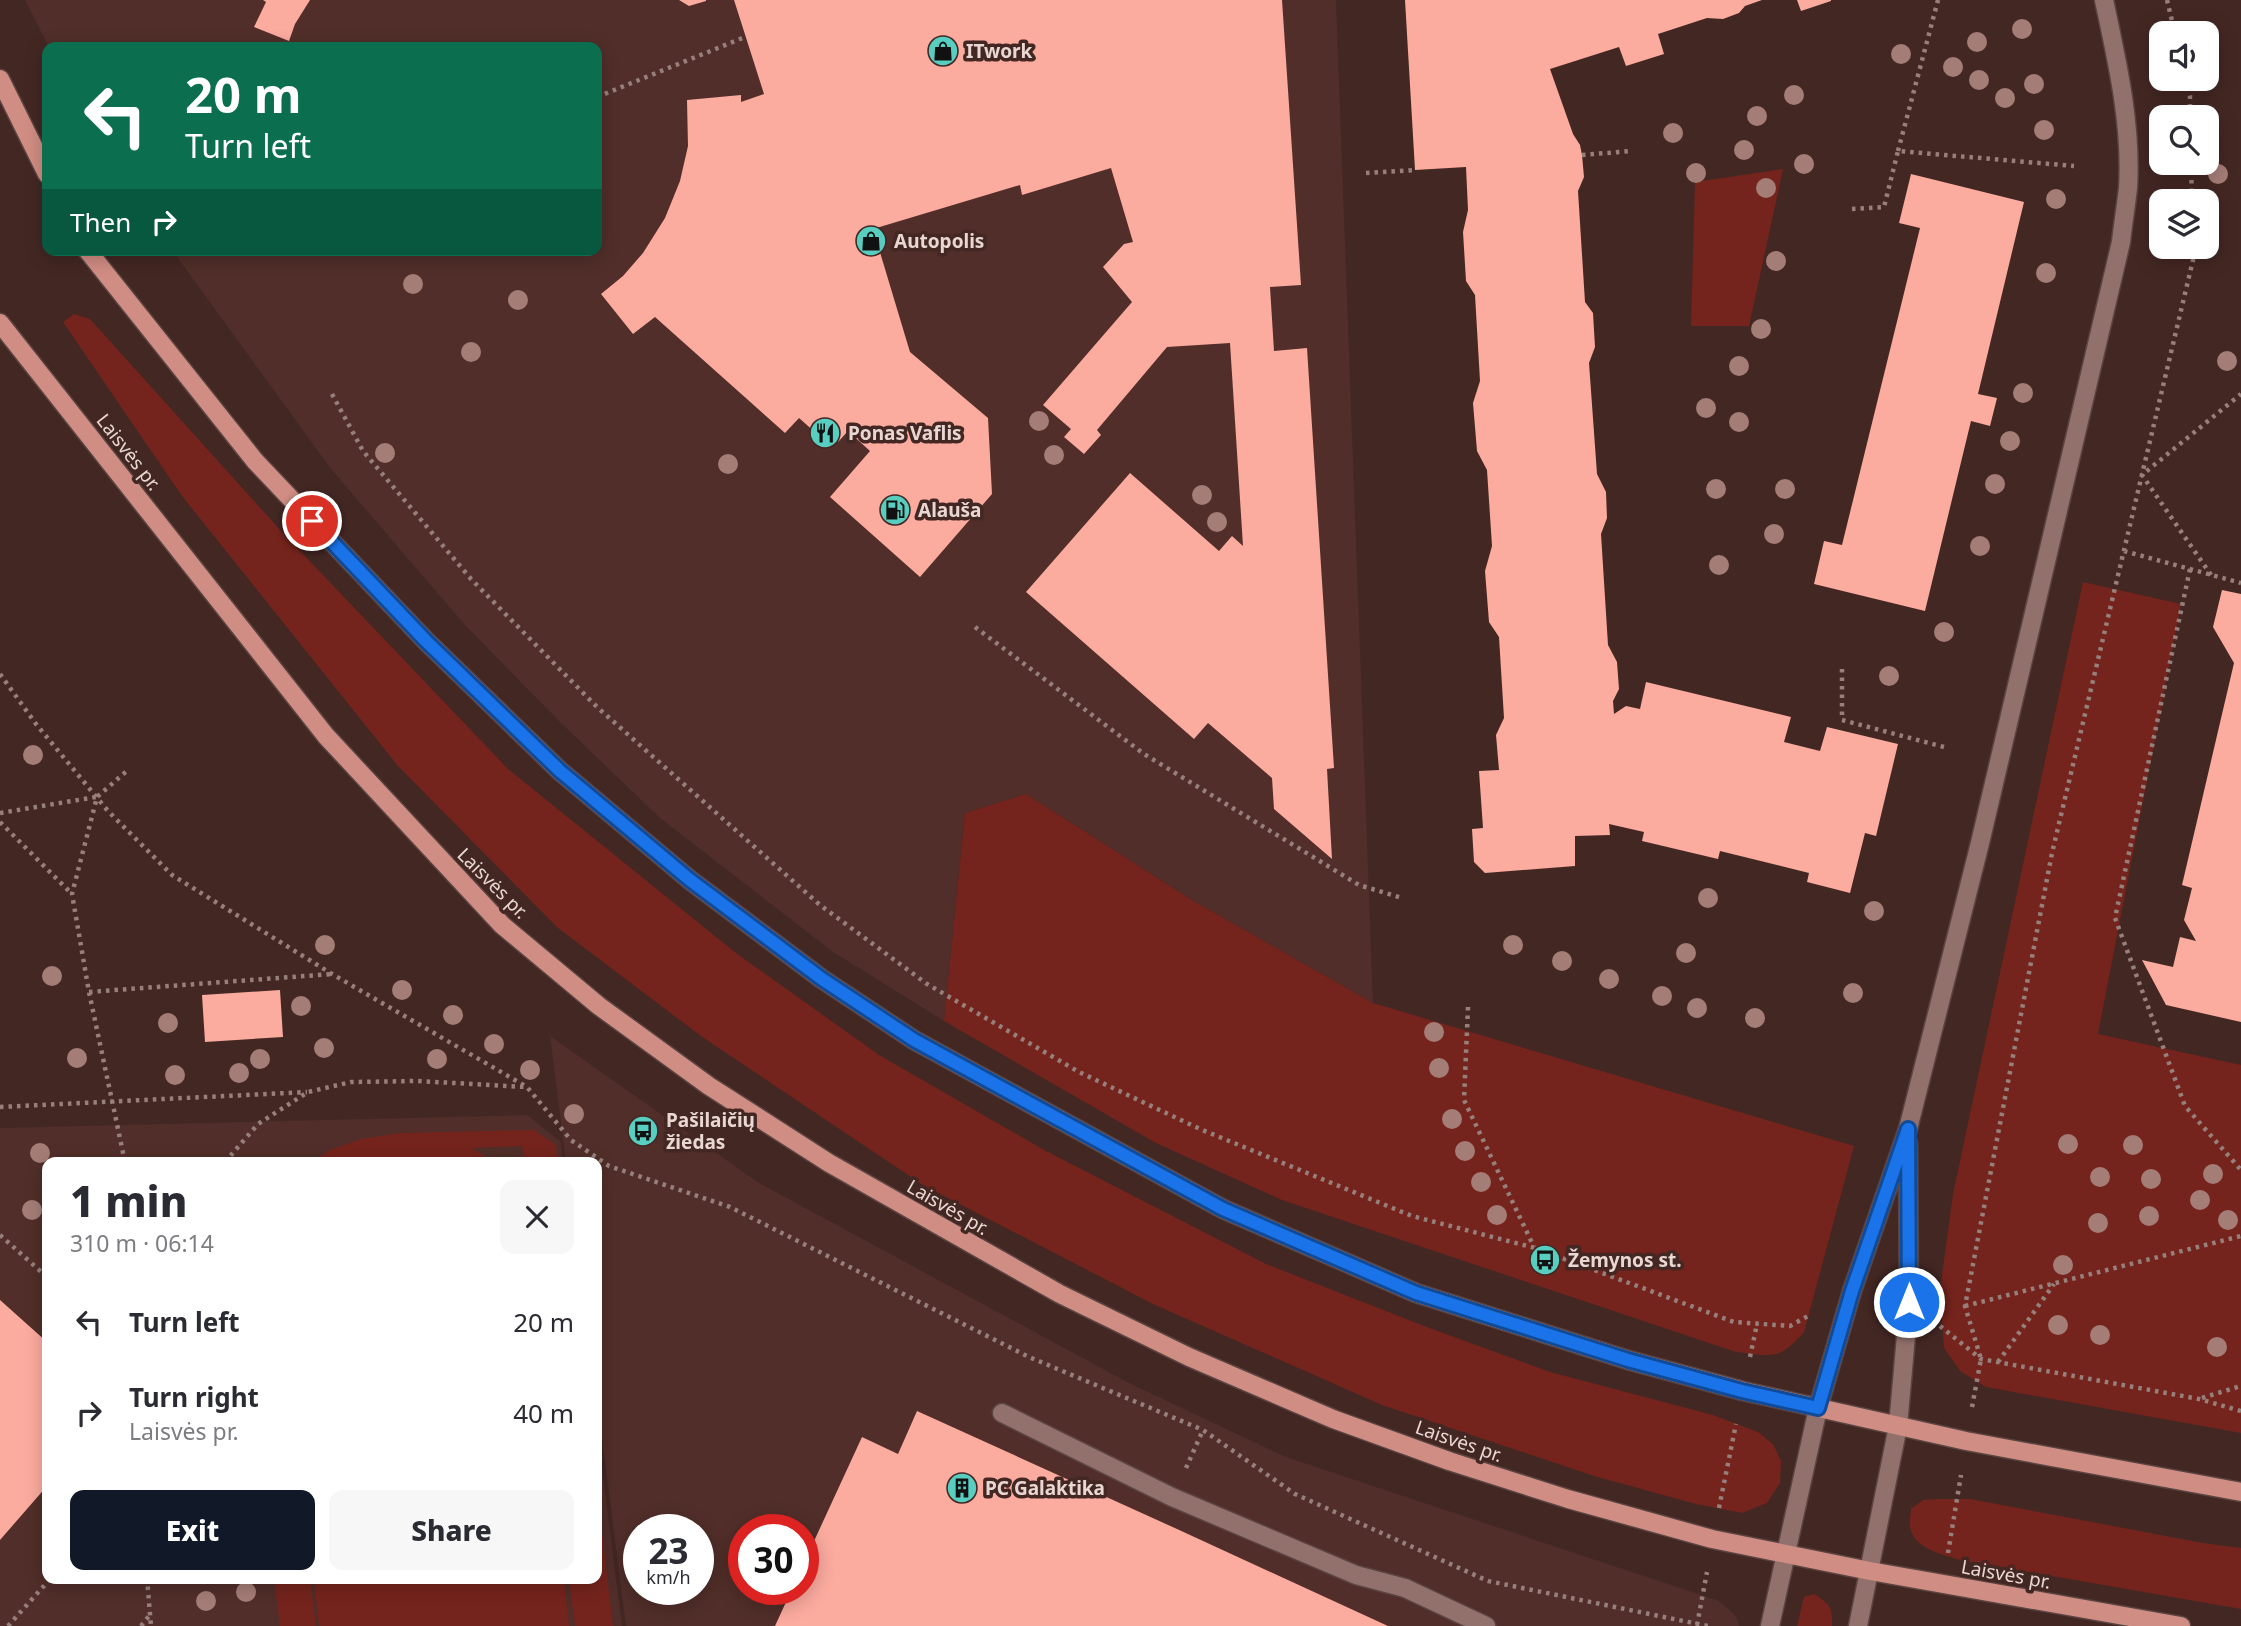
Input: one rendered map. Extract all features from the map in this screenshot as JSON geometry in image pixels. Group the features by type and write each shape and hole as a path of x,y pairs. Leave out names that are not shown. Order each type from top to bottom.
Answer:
{"main road":[{"path":"0,79 42,164"},
{"path":"92,256 255,461 445,659 570,780 690,880 845,995 914,1040 1223,1209 1416,1293 1628,1360 1742,1391 1966,1441 2241,1492"},
{"name":"Laisvės pr.","path":"0,323 326,737 502,925 598,1006 709,1086 828,1163 1060,1294 1213,1367 1333,1419 1449,1461 1581,1503 1713,1539 1870,1571 2181,1626"}],"street":[{"path":"1770,1626 1818,1408 1852,1291 1908,1129 1980,843 2122,242 2128,186 2126,130 2118,66 2104,0"},
{"path":"1858,1626 1898,1426 1909,1302 1908,1129"},
{"path":"1002,1413 1172,1497 1356,1575 1405,1588 1486,1626"}],"path":[{"path":"1852,209 1884,207 1938,0"},
{"path":"2167,0 2172,21"},
{"path":"602,95 745,37"},
{"path":"1582,155 1631,151"},
{"path":"1898,151 2074,166"},
{"path":"1366,173 1415,170"},
{"path":"1944,1584 1981,1359 1965,1306 2052,853 2193,259"},
{"path":"332,394 363,451 471,579 597,707 821,905 927,984 1079,1072 1200,1129 1412,1216 1535,1248 1734,1322 1790,1326 1852,1291"},
{"path":"2142,475 2241,394"},
{"path":"2142,475 2211,575"},
{"path":"2124,551 2241,583"},
{"path":"2190,569 2115,918 2185,1106 2241,1170"},
{"path":"975,627 1144,754 1359,885 1402,898"},
{"path":"1842,669 1842,720 1944,747"},
{"path":"0,674 108,811 172,875 332,974 527,1087 571,1140 596,1157"},
{"path":"0,813 97,797 129,769"},
{"path":"97,797 72,894 89,992 124,1157"},
{"path":"0,822 72,894"},
{"path":"89,992 332,974"},
{"path":"1468,1007 1464,1100 1535,1248"},
{"path":"0,1107 307,1092 351,1082 418,1081 527,1087"},
{"path":"229,1157 258,1124 307,1092"},
{"path":"602,1161 609,1166 730,1207 1018,1351 1203,1430 1295,1494 1489,1581 1708,1626"},
{"path":"0,1235 42,1273"},
{"path":"1965,1306 2241,1236"},
{"path":"1997,1362 2054,1283"},
{"path":"1909,1302 1981,1359 2199,1399 2241,1410"},
{"path":"2199,1399 2241,1387"},
{"path":"1718,1509 1737,1416"},
{"path":"1184,1473 1203,1430"},
{"path":"8,1626 46,1584"},
{"path":"147,1584 150,1626"},
{"path":"141,1626 150,1615"}],"shaded area":[{"path":"25,0 1336,0 1373,1003 1192,900 1026,794 965,813 944,1021 833,952 660,818 561,723 465,625 331,469 176,256 602,256 602,42 46,42"},
{"path":"1783,169 1749,326 1691,326 1695,182"},
{"path":"74,314 90,319 282,532 508,769 736,953 879,1055 1046,1151 1266,1264 1550,1372 1713,1415 1758,1432 1773,1444 1781,1461 1780,1483 1767,1503 1742,1513 1696,1504 1594,1476 1382,1405 1153,1304 923,1185 701,1036 558,928 398,766 182,496 63,322"},
{"path":"2083,582 2181,604 2098,1034 2241,1065 2241,1433 1986,1387 1960,1371 1944,1348 1940,1290 1953,1194"},
{"path":"1026,794 1192,900 1373,1003 1854,1146 1804,1332 1781,1352 1758,1355 1736,1352 1282,1200 1156,1143 944,1021 965,813"},
{"path":"550,1036 759,1183 1131,1384 1286,1457 1719,1601 1736,1616 1739,1626 626,1626 623,1605 714,1605 714,1514 623,1514 623,1603 602,1438 602,1157 565,1157"},
{"path":"527,1115 561,1142 562,1157 42,1157 42,1584 602,1584 602,1468 622,1626 0,1626 0,1128"},
{"path":"534,1130 556,1145 557,1157 523,1157 522,1146 472,1148 486,1157 320,1157 330,1150 361,1139 400,1133"},
{"path":"1970,1499 2241,1548 2241,1609 1960,1560 1937,1553 1917,1540 1912,1534 1910,1522 1911,1509 1923,1500"},
{"path":"602,1534 613,1626 575,1626 570,1584 602,1584"},
{"path":"275,1584 311,1584 316,1626 280,1626"},
{"path":"315,1584 565,1584 569,1626 319,1626"},
{"path":"1814,1594 1829,1606 1832,1626 1797,1626 1804,1597"}],"building":[{"path":"263,0 310,0 295,24 289,41 254,27 266,2"},
{"path":"679,0 706,0 706,1 689,6"},
{"path":"734,0 1282,0 1301,285 1270,287 1274,351 1307,348 1334,768 1327,769 1332,859 1274,809 1272,778 1208,723 1194,739 1026,592 1130,473 1219,551 1232,536 1243,546 1230,343 1167,347 1097,430 1101,435 1084,454 1064,437 1071,429 1043,405 1132,302 1103,267 1124,244 1133,242 1111,168 1022,195 1020,185 873,229 910,352 988,418 992,494 920,577 830,497 870,451 848,431 838,442 825,441 799,418 785,433 655,317 633,334 601,294 623,276 643,253 665,218 680,181 688,146 687,100 741,95 741,102 764,94"},
{"path":"1405,0 1762,0 1723,19 1707,18 1658,34 1664,54 1626,66 1619,47 1550,69 1582,155 1584,177 1578,191 1585,302 1593,313 1595,347 1589,363 1597,474 1606,492 1607,518 1601,534 1608,645 1617,662 1619,689 1613,701 1614,714 1626,706 1640,709 1646,682 1791,717 1784,742 1820,751 1827,727 1898,744 1876,836 1865,833 1850,893 1807,882 1809,873 1720,851 1718,859 1642,841 1644,832 1609,824 1610,835 1575,836 1575,866 1485,873 1474,862 1472,829 1483,828 1479,771 1499,770 1496,735 1504,718 1499,637 1489,622 1485,571 1492,546 1487,470 1477,451 1473,403 1480,381 1475,295 1466,281 1463,232 1468,210 1466,167 1415,170"},
{"path":"1797,0 1831,0 1831,1 1801,11"},
{"path":"1911,174 2024,202 1978,394 1997,398 1990,426 1971,421 1925,611 1814,584 1824,541 1842,545 1920,228 1899,223"},
{"path":"2222,590 2241,594 2241,1022 2166,1005 2142,960 2173,967 2180,937 2196,941 2184,920 2192,888 2182,885 2234,663 2213,627"},
{"path":"280,990 283,1037 205,1042 202,995"},
{"path":"0,1300 42,1338 42,1492 0,1540"},
{"name":"PC Galaktika","path":"917,1411 1388,1626 775,1626 785,1605 819,1605 819,1530 862,1437 898,1454"}],"place":[{"name":"ITwork","path":"943,51"},
{"name":"Autopolis","path":"871,241"},
{"name":"Ponas Vaflis","path":"825,433"},
{"name":"Alauša","path":"895,510"},
{"name":"Pašilaičių žiedas","path":"643,1131"},
{"name":"Žemynos st.","path":"1545,1260"},
{"name":"PC Galaktika","path":"962,1488"}],"route":[{"path":"312,521 426,641 560,771 690,880 822,979 914,1040 1223,1209 1416,1293 1628,1360 1742,1391 1818,1408 1852,1291 1908,1129 1909,1302"}]}
